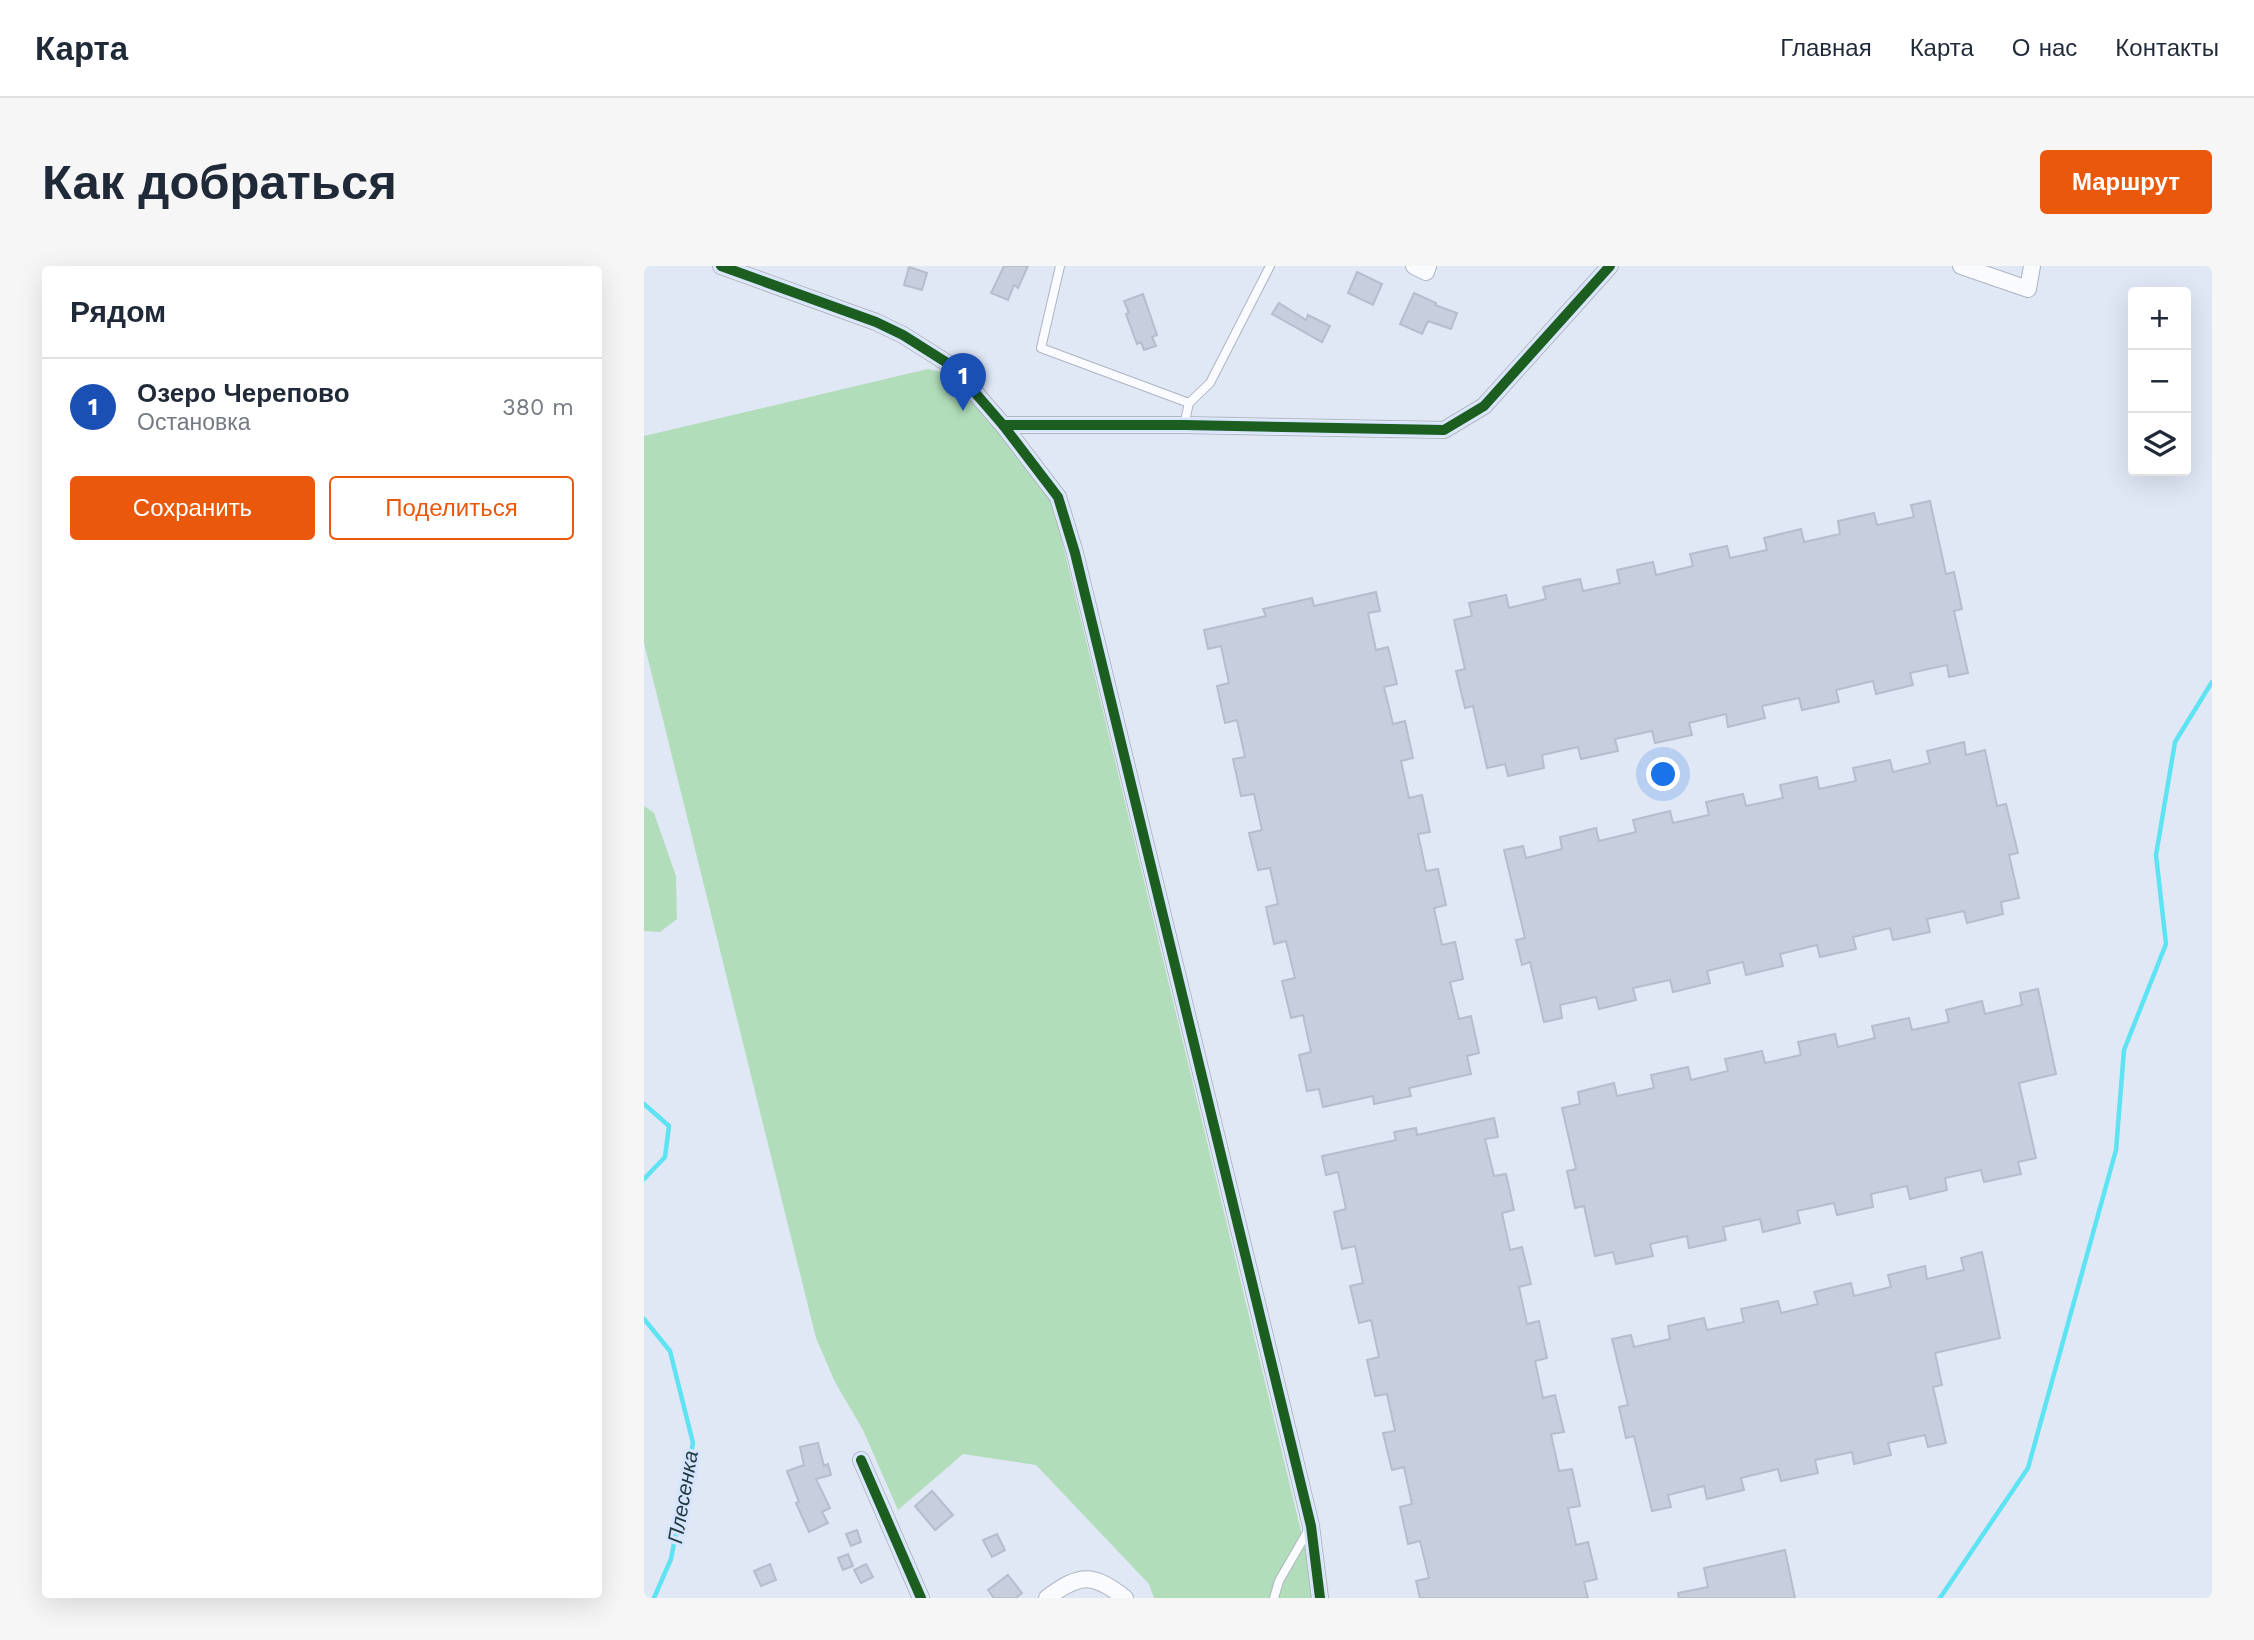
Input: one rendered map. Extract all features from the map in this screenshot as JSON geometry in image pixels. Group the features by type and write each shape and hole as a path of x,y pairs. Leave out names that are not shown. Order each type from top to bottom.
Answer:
{"street":[{"path":"721,266 876,322 903,335 952,366 1003,425 1058,497 1075,553 1311,1526 1320,1598"},
{"path":"1414,266 1426,272 1428,266"},
{"path":"1003,425 1444,430 1484,405 1610,266"},
{"path":"1961,266 2028,289 2032,266"},
{"path":"861,1460 921,1598"},
{"path":"1047,1598 1065,1585 1087,1578 1105,1583 1125,1598"}],"lane":[{"path":"1059,266 1041,348 1189,403"},
{"path":"1184,425 1189,403 1210,383 1270,266"},
{"path":"1274,1598 1279,1581 1311,1526"}],"green space":[{"path":"928,369 945,373 1048,483 1314,1585 1313,1598 1154,1598 1149,1584 1036,1465 963,1454 898,1510 863,1430 835,1382 816,1338 644,643 644,436"},
{"path":"644,806 654,813 676,876 677,919 660,932 644,931"}],"building":[{"path":"1004,266 1028,266 1018,288 1014,285 1008,300 991,293"},
{"path":"909,267 927,273 922,290 904,285"},
{"path":"1357,272 1382,284 1373,305 1348,293"},
{"path":"1414,293 1457,313 1451,329 1428,321 1422,334 1400,324"},
{"path":"1143,294 1157,335 1152,337 1156,346 1144,350 1141,342 1137,344 1124,301"},
{"path":"1279,303 1306,320 1308,315 1330,326 1322,342 1272,314"},
{"path":"1930,501 1946,574 1954,572 1962,609 1954,611 1968,673 1949,677 1947,665 1910,673 1913,685 1876,694 1873,681 1836,690 1839,702 1802,710 1799,698 1762,706 1765,718 1728,727 1726,714 1689,723 1692,735 1655,743 1652,731 1615,739 1618,751 1581,759 1578,747 1542,755 1544,768 1508,776 1505,764 1487,768 1473,706 1465,708 1456,671 1465,669 1454,620 1472,616 1469,603 1506,595 1509,608 1546,599 1543,587 1580,579 1583,591 1620,583 1617,570 1653,562 1656,575 1693,566 1690,554 1727,546 1730,558 1767,550 1764,538 1801,529 1804,542 1840,534 1838,521 1874,513 1877,525 1914,517 1911,505"},
{"path":"1376,592 1380,611 1368,613 1376,650 1388,647 1397,684 1384,687 1393,724 1405,721 1413,758 1401,761 1409,798 1422,795 1430,832 1418,834 1426,871 1438,869 1446,905 1434,908 1442,945 1455,942 1463,979 1450,982 1459,1019 1471,1016 1479,1053 1467,1056 1471,1074 1409,1088 1411,1096 1374,1104 1373,1096 1323,1107 1319,1089 1307,1091 1299,1055 1311,1052 1303,1015 1291,1018 1282,981 1295,978 1286,941 1274,944 1266,907 1278,904 1270,868 1258,870 1249,833 1262,830 1254,794 1241,796 1233,759 1245,757 1237,720 1225,723 1217,686 1229,683 1221,646 1208,649 1204,630 1266,616 1263,609 1312,598 1314,606"},
{"path":"1964,742 1966,755 1985,750 1997,806 2006,804 2018,853 2009,855 2019,898 2001,902 2003,914 1967,923 1964,911 1927,919 1930,932 1893,940 1890,928 1853,937 1856,949 1820,957 1817,945 1780,954 1783,966 1746,975 1743,962 1707,971 1710,983 1673,992 1670,980 1633,988 1636,1000 1599,1009 1596,997 1560,1005 1562,1018 1544,1022 1530,962 1522,965 1516,940 1525,938 1504,850 1523,846 1526,858 1562,849 1560,837 1596,828 1599,841 1636,832 1633,820 1670,811 1673,823 1709,815 1706,802 1743,794 1746,806 1783,798 1780,785 1817,777 1819,789 1856,781 1853,768 1890,760 1893,772 1930,763 1927,751"},
{"path":"2038,989 2056,1074 2019,1083 2036,1158 2018,1162 2021,1174 1984,1182 1981,1170 1945,1178 1947,1190 1910,1199 1907,1186 1871,1194 1873,1207 1837,1215 1834,1203 1797,1211 1800,1223 1763,1232 1760,1219 1723,1227 1726,1240 1689,1248 1687,1236 1650,1244 1653,1256 1616,1264 1613,1252 1595,1256 1584,1206 1575,1208 1567,1171 1576,1169 1562,1108 1580,1104 1578,1092 1614,1083 1617,1096 1654,1088 1651,1075 1688,1067 1691,1080 1728,1071 1725,1059 1762,1051 1765,1063 1801,1055 1798,1042 1835,1034 1838,1047 1875,1038 1872,1026 1909,1018 1912,1030 1949,1022 1946,1010 1982,1001 1985,1014 2022,1005 2020,993"},
{"path":"1494,1118 1498,1137 1485,1139 1494,1176 1506,1174 1514,1210 1502,1213 1510,1250 1522,1247 1531,1284 1519,1287 1527,1324 1539,1321 1547,1358 1535,1361 1543,1398 1555,1395 1564,1432 1551,1434 1559,1471 1572,1469 1580,1506 1568,1508 1576,1545 1588,1542 1597,1579 1584,1582 1588,1598 1420,1598 1416,1581 1429,1578 1420,1541 1408,1544 1400,1507 1412,1504 1404,1467 1392,1470 1383,1433 1395,1431 1387,1394 1375,1396 1367,1360 1379,1357 1371,1320 1359,1323 1350,1286 1363,1283 1355,1246 1342,1249 1334,1212 1346,1209 1338,1172 1326,1175 1322,1156 1396,1140 1394,1132 1416,1128 1417,1135"},
{"path":"1982,1252 2000,1338 1935,1353 1942,1385 1933,1387 1946,1443 1928,1447 1925,1435 1888,1443 1891,1455 1854,1464 1852,1452 1815,1460 1818,1473 1781,1481 1778,1469 1741,1478 1744,1490 1707,1499 1704,1486 1668,1495 1671,1507 1652,1511 1634,1436 1626,1438 1619,1407 1628,1405 1612,1339 1631,1335 1634,1347 1670,1339 1668,1326 1704,1318 1707,1330 1744,1322 1741,1309 1778,1301 1781,1313 1818,1304 1814,1292 1851,1283 1854,1296 1891,1287 1888,1275 1925,1266 1927,1279 1964,1270 1961,1258"},
{"path":"818,1443 824,1466 828,1464 831,1475 816,1479 830,1508 822,1512 828,1523 809,1532 796,1503 799,1502 787,1471 804,1465 800,1447"},
{"path":"932,1491 953,1515 935,1530 915,1506"},
{"path":"857,1530 861,1542 851,1546 846,1534"},
{"path":"997,1534 1005,1550 992,1557 983,1540"},
{"path":"1785,1550 1795,1598 1679,1598 1678,1593 1708,1587 1704,1568"},
{"path":"848,1554 853,1566 843,1570 838,1558"},
{"path":"770,1564 776,1580 761,1586 754,1571"},
{"path":"866,1564 873,1577 861,1583 854,1570"},
{"path":"1008,1575 1022,1593 1016,1598 994,1598 988,1590"}],"waterway":[{"path":"1940,1598 2028,1468 2116,1150 2124,1050 2166,944 2156,855 2175,742 2212,682"},
{"name":"Плесенка","path":"644,1104 669,1126 665,1157 644,1179"},
{"name":"Плесенка","path":"644,1319 670,1351 693,1443 671,1559 654,1598"}],"cycle path":[{"path":"721,266 876,322 903,335 952,366 1003,425 1058,497 1075,553 1311,1526 1320,1598"},
{"path":"1003,425 1444,430 1484,406 1610,266"},
{"path":"861,1460 921,1598"}],"place":[{"name":"Озеро Черепово","path":"963,411"}]}
